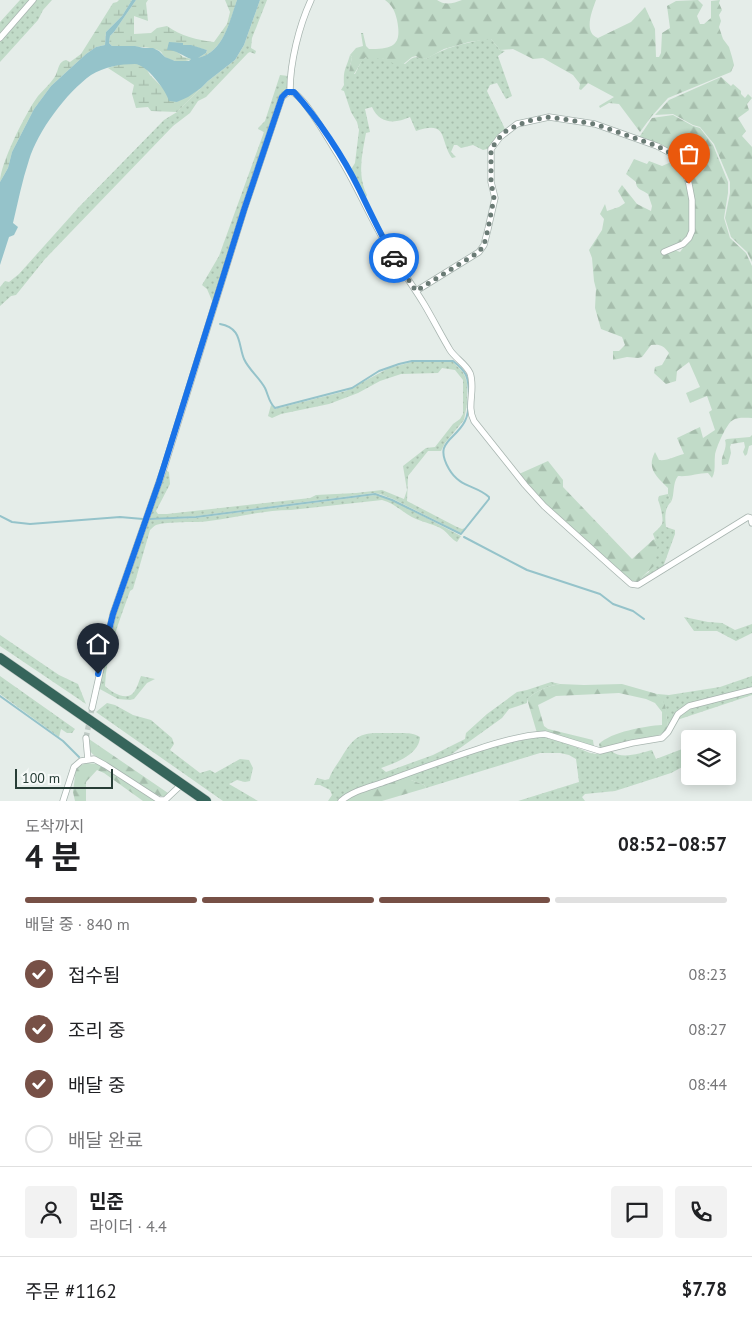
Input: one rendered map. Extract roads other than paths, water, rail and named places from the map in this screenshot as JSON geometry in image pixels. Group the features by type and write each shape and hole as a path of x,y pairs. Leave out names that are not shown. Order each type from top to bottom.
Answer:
{"highway":[{"path":"0,658 206,801"}],"street":[{"path":"0,38 33,0"},
{"path":"92,708 113,614 164,468 272,125 282,97 290,90 290,75 310,0"},
{"path":"290,90 307,107 342,159 378,230 456,358 470,373 472,387 470,414 474,421 544,506 631,584 638,585 748,517 751,518 752,523"},
{"path":"416,291 479,252 484,245 494,198 491,182 491,149 507,130 517,124 538,118 549,117 595,124 657,146 676,156 683,166 689,184 692,200 692,230 689,238 683,244 664,252"},
{"path":"341,801 356,792 418,768 494,744 530,736 545,734 600,750 662,738 668,732 678,714 689,706 752,690"},
{"path":"86,738 88,760"},
{"path":"63,801 74,767 81,761 94,759 158,800 165,800 182,784"}],"water":[{"path":"132,0 136,0 110,36 109,43 112,46 153,48 165,57 175,61 189,61 191,59 177,52 167,50 169,42 183,43 183,45 191,45 207,50 206,53 198,58 207,55 220,43 237,0 260,0 244,45 235,60 188,97 177,102 169,101 155,78 145,68 135,64 118,65 101,70 91,75 72,92 54,113 33,149 24,176 13,223 18,227 14,235 9,237 0,265 0,182 8,168 12,152 34,109 51,86 86,54 96,47 105,45 106,32 122,16"}],"waterway":[{"path":"150,519 196,517 375,494 392,500 461,534 489,499 484,493 458,480 449,469 445,460 444,447 461,428 467,417 469,405 466,375 453,361 412,361 399,364 379,371 352,388 275,408 263,384 244,359 236,333 227,326 220,324"},
{"path":"0,516 12,522 30,524 120,517 143,519"},
{"path":"464,537 527,570 600,594 613,604 633,611 644,619"},
{"path":"0,696 63,741 79,757"}],"tunnel":[{"path":"86,738 92,708"}]}
